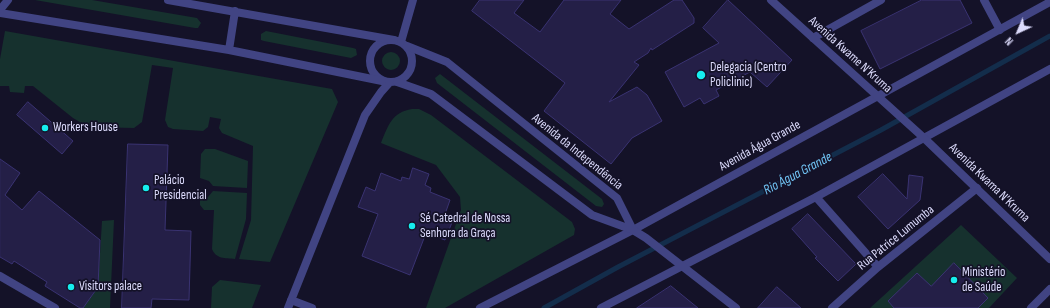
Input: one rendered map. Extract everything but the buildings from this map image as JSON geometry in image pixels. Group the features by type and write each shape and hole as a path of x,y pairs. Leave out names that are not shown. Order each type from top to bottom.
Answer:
{"street":[{"path":"0,10 8,0"},
{"name":"Avenida da Independência","path":"168,0 400,42 447,62 617,198 633,230"},
{"path":"400,42 413,0"},
{"name":"Avenida Kwame N’Kruma","path":"771,0 911,126"},
{"path":"813,38 881,0"},
{"path":"984,0 1000,30"},
{"name":"Avenida Água Grande","path":"480,308 633,230 1050,2"},
{"path":"229,50 235,11"},
{"path":"0,13 229,50 389,82 431,94 592,215 633,230 646,238 736,308"},
{"path":"312,308 290,304 365,115 389,82 404,79 412,67 411,52 400,42 379,43 371,55 372,70 389,82"},
{"path":"601,308 816,197 1050,69"},
{"name":"Avenida Kwama N’Kruma","path":"911,126 1050,259"},
{"name":"Rua Patrice Lumumba","path":"832,308 878,267 977,188"},
{"path":"816,197 878,267"},
{"path":"0,276 55,308"},
{"path":"1031,308 1050,289"}],"green space":[{"path":"35,0 92,0 197,18 201,23 198,28 195,28"},
{"path":"5,31 332,89 338,102 270,262 239,259 251,220 253,146 222,133 219,128 221,119 210,117 208,127 203,131 173,129 168,127 165,120 173,68 152,65 142,122 134,128 92,127 73,118 33,86 25,86 24,93 10,92 9,86 0,86 0,59"},
{"path":"266,31 353,48 356,49 357,55 351,58 261,40 261,34"},
{"path":"391,52 397,55 400,61 397,67 391,70 385,67 382,61 385,55"},
{"path":"440,74 602,199 604,204 602,207 596,206 437,83 435,78"},
{"path":"412,109 419,109 431,115 572,222 575,229 574,235 445,308 426,308 461,210 460,197 436,165 381,143 395,117 400,113"},
{"path":"205,149 215,149 248,161 247,188 213,186 209,181 200,178 201,154"},
{"path":"213,191 247,193 246,219 235,259 218,256 212,249 214,210 204,210 200,205 200,199 208,197"},
{"path":"114,220 110,308 83,308 98,287 102,221"},
{"path":"961,225 1017,278 989,308 870,308"},
{"path":"220,280 261,285 252,308 211,308 212,287"}],"waterway":[{"name":"Rio Água Grande","path":"544,308 618,267 881,130 1050,36"}],"place":[{"name":"Delegacia (Centro Policlinic)","path":"701,75"},
{"name":"Workers House","path":"45,128"},
{"name":"Palácio Presidencial","path":"146,188"},
{"name":"Sé Catedral de Nossa Senhora da Graça","path":"412,226"},
{"name":"Ministério de Saúde","path":"954,280"},
{"name":"Visitors palace","path":"71,287"}]}
